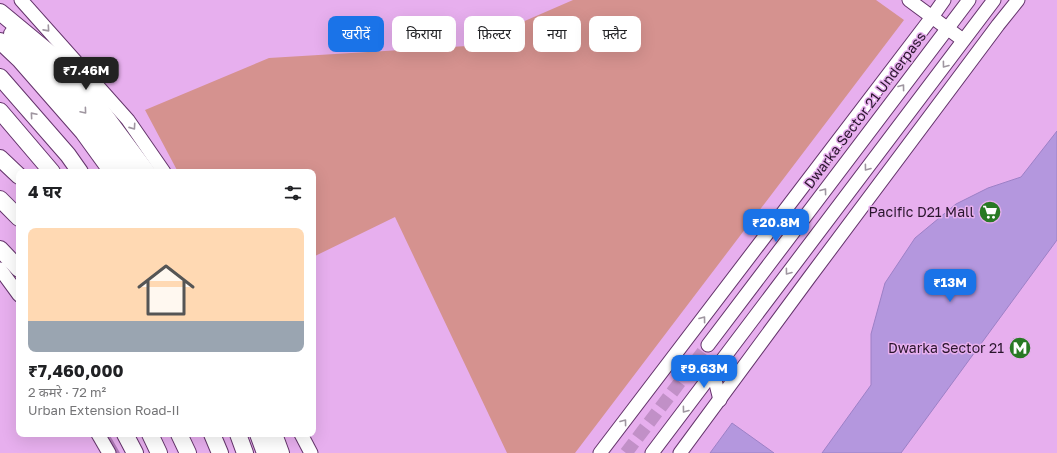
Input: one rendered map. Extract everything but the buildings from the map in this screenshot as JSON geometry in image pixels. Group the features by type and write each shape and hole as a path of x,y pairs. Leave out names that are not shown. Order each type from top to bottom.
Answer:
{"highway":[{"path":"0,12 58,60 101,110 144,169"},
{"path":"0,21 48,70 86,112 127,169"},
{"path":"0,41 20,60 83,132 110,169"},
{"path":"0,77 68,155 78,169"},
{"path":"0,111 49,169"},
{"path":"0,158 16,173"},
{"path":"0,199 16,215"},
{"path":"0,249 16,266"},
{"path":"127,437 135,453"},
{"path":"151,437 158,453"},
{"path":"180,437 188,453"},
{"path":"213,437 220,453"},
{"path":"239,437 245,453"},
{"path":"259,437 265,453"},
{"path":"275,437 281,453"}],"street":[{"path":"21,0 128,120 162,169"},
{"path":"909,0 963,40"},
{"path":"600,453 944,0"},
{"path":"949,0 965,5 977,21"},
{"path":"652,453 994,0"},
{"path":"680,453 814,271 1018,0"},
{"name":"Dwarka Sector 21 Underpass","path":"708,345 965,5"},
{"path":"0,269 16,291"},
{"path":"713,372 720,400"},
{"path":"100,437 109,453"},
{"path":"303,437 311,453"}],"shaded area":[{"path":"573,0 876,0 904,20 575,453 507,453 395,217 316,256 316,169 176,169 145,110 269,58 392,51 392,52 456,52 456,47 464,46 464,52 525,52 525,21 533,17 533,52 581,52 581,16 536,16"}],"waterway":[{"path":"109,437 118,453"}],"tunnel":[{"path":"626,453 708,345"}],"place":[{"name":"Pacific D21 Mall","path":"990,212"},
{"name":"Dwarka Sector 21","path":"1020,348"}]}
